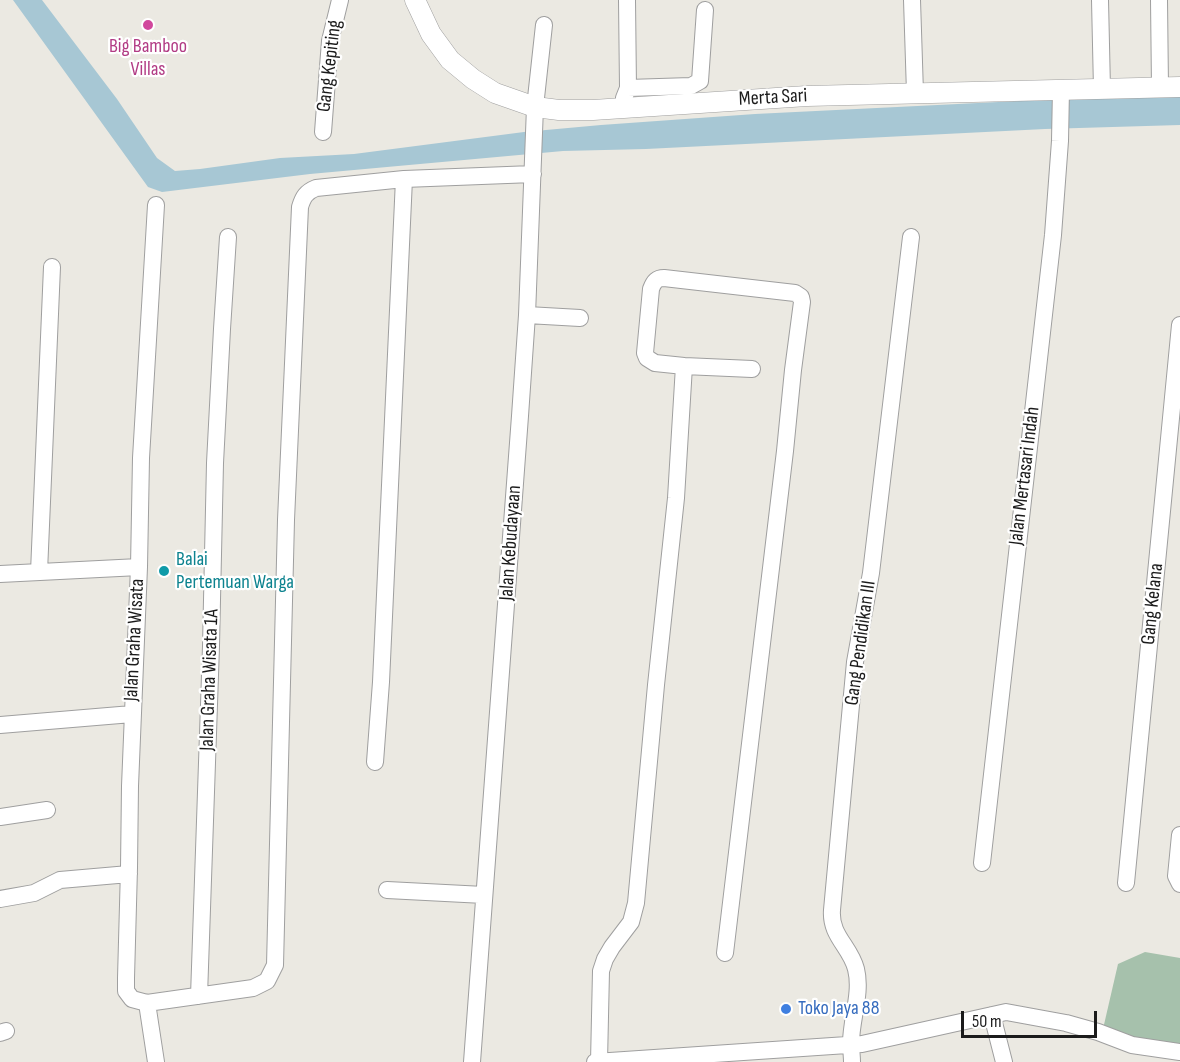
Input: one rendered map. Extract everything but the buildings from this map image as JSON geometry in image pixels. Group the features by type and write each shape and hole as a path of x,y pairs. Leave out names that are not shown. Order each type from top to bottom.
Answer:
{"street":[{"name":"Gang Kepiting","path":"323,132 330,41 340,0"},
{"name":"Merta Sari","path":"415,0 431,34 450,60 474,79 535,117 559,110 593,110 807,96 1061,93 1102,89 1180,87"},
{"path":"621,107 628,88 627,0"},
{"path":"912,0 915,93"},
{"path":"1100,0 1102,89"},
{"path":"1158,0 1160,87"},
{"path":"628,88 691,86 700,81 705,10"},
{"name":"Jalan Kebudayaan","path":"472,1062 520,416 527,315 535,117 544,25"},
{"name":"Jalan Mertasari Indah","path":"982,863 1053,235 1061,93"},
{"path":"156,1062 147,1003 254,988 267,981 275,965 286,520 300,207 303,197 316,188 533,169"},
{"path":"375,762 381,682 404,180"},
{"name":"Jalan Graha Wisata","path":"147,1003 132,999 126,991 141,458 156,205"},
{"name":"Jalan Graha Wisata 1A","path":"199,996 211,658 215,463 228,237"},
{"name":"Gang Pendidikan III","path":"852,1062 851,1044 857,991 856,970 831,922 855,662 871,573 911,237"},
{"path":"39,572 52,267"},
{"path":"725,953 802,302 801,297 795,293 659,278 655,281 651,289 645,353 647,358 654,363 752,369"},
{"path":"527,315 580,318"},
{"name":"Gang Kelana","path":"1126,884 1180,325"},
{"path":"684,366 676,498 636,903 632,922 612,947 601,971 597,1062 779,1056 862,1044 1006,1012 1066,1023 1131,1045 1180,1052"},
{"path":"0,574 139,567"},
{"path":"0,725 132,714"},
{"path":"0,817 47,810"},
{"path":"1180,835 1176,876 1180,884"},
{"path":"0,899 34,893 60,880 129,874"},
{"path":"387,890 484,896"},
{"path":"992,1015 1005,1062"}],"green space":[{"path":"1145,952 1180,958 1180,1044 1140,1040 1103,1029 1118,964"}],"water":[{"path":"13,0 42,0 117,99 157,158 175,171 280,158 354,154 524,132 601,125 755,114 1039,100 1180,95 1180,125 563,151 310,174 162,192 148,187"}],"place":[{"name":"Big Bamboo Villas","path":"148,25"},
{"name":"Balai Pertemuan Warga","path":"164,571"},
{"name":"Toko Jaya 88","path":"786,1009"}]}
